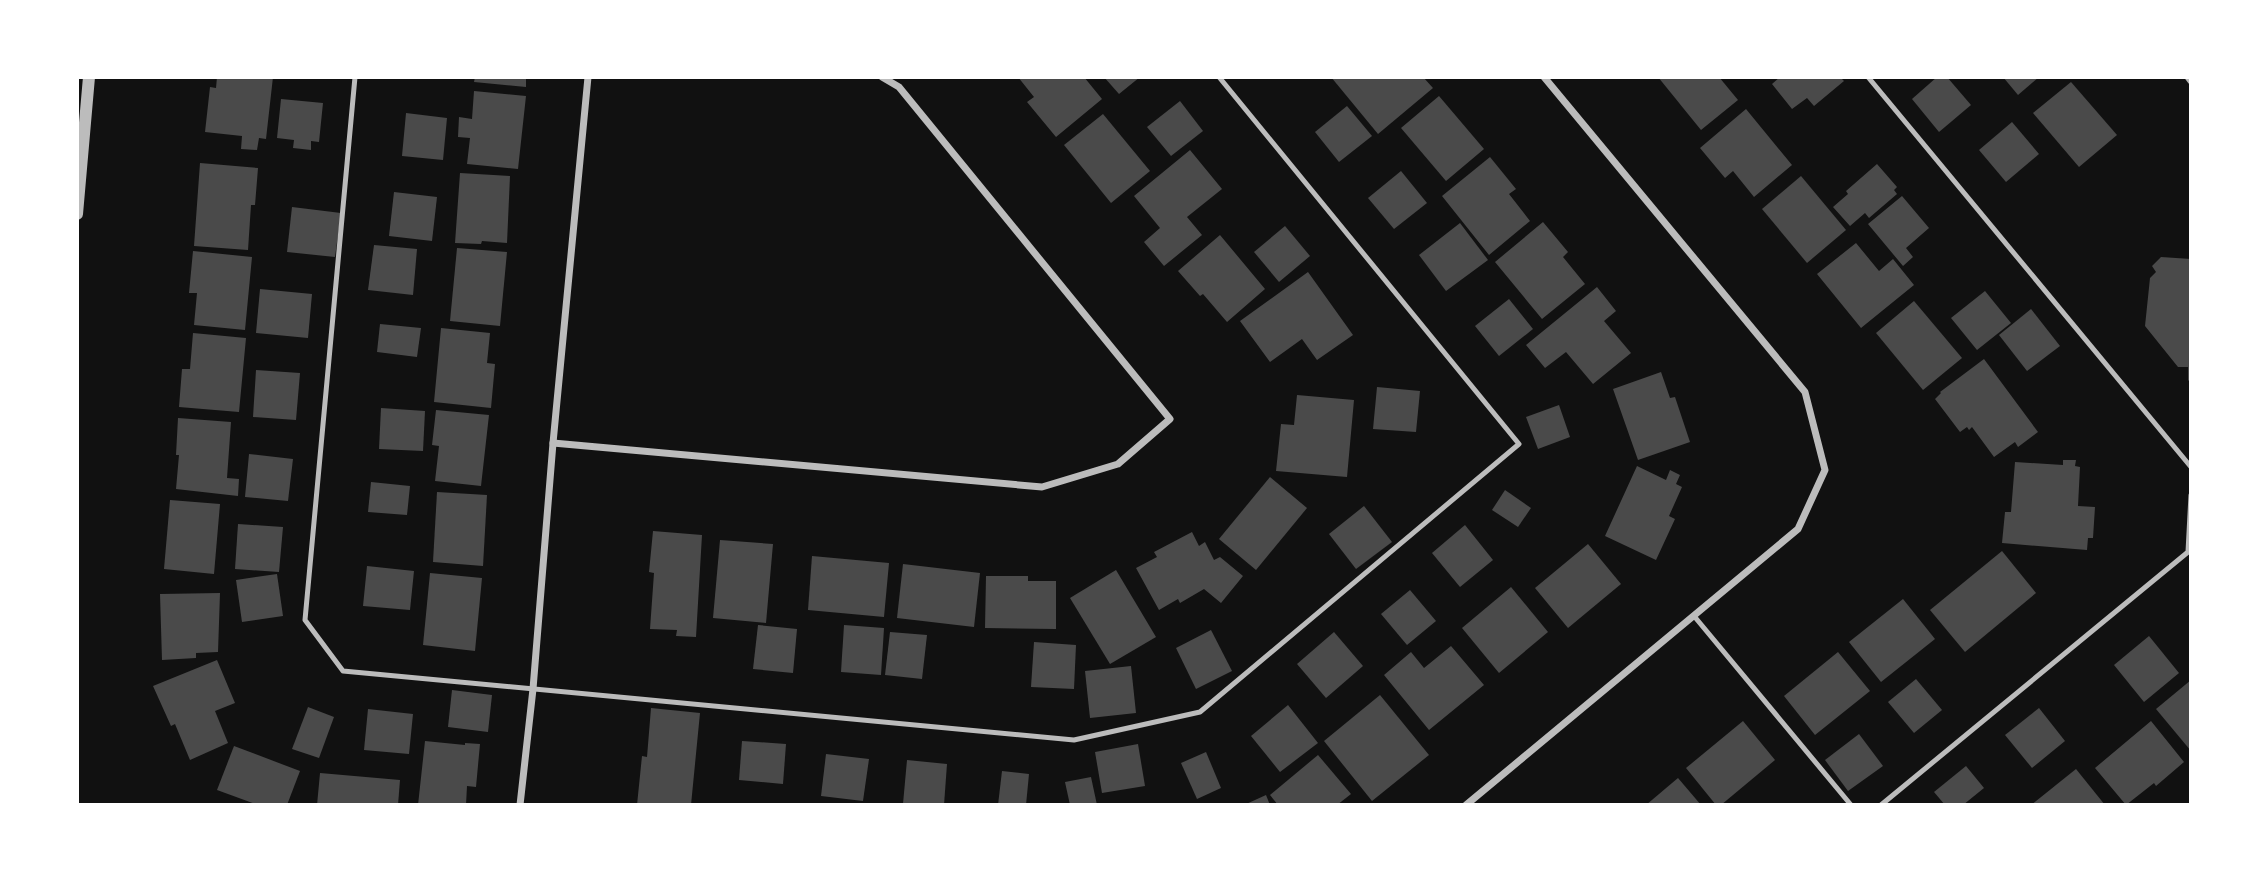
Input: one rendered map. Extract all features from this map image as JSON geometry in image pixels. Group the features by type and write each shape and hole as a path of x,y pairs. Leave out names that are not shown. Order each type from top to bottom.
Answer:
{"street":[{"path":"77,214 80,148 89,77"},
{"path":"520,805 533,689 588,77"},
{"path":"553,443 1042,486 1118,464 1170,419 899,87 882,77"},
{"path":"1466,805 1798,529 1825,470 1805,392 1544,77"}],"lane":[{"path":"355,77 304,620 343,671 1074,740 1200,712 1519,444 1219,77"},
{"path":"1868,77 2191,467"},
{"path":"1881,805 2188,552 2191,495"},
{"path":"1693,616 1851,805"}],"building":[{"path":"217,77 273,77 266,139 259,138 257,150 241,149 242,136 205,132 210,87 216,88"},
{"path":"475,77 526,77 526,87 474,82"},
{"path":"1018,77 1084,77 1102,99 1056,137 1027,102 1034,97"},
{"path":"1104,77 1140,77 1119,94"},
{"path":"1331,77 1423,77 1433,88 1378,134"},
{"path":"1658,77 1719,77 1738,100 1701,130"},
{"path":"1780,77 1840,77 1844,81 1814,106 1807,98 1792,109 1772,84"},
{"path":"1937,77 1947,77 1971,105 1939,132 1912,99"},
{"path":"2003,77 2039,77 2018,95"},
{"path":"2071,82 2117,135 2079,167 2033,113"},
{"path":"474,91 526,96 518,169 467,164 470,138 458,137 459,117 472,119"},
{"path":"1439,96 1484,149 1446,181 1401,128"},
{"path":"281,99 323,103 319,142 311,141 311,150 293,148 294,140 277,138"},
{"path":"1180,101 1203,131 1171,156 1147,127"},
{"path":"1347,106 1372,136 1339,162 1315,132"},
{"path":"1746,109 1792,165 1754,197 1733,171 1725,178 1700,148"},
{"path":"406,113 447,118 443,160 402,156"},
{"path":"1103,114 1150,171 1111,203 1064,145"},
{"path":"2012,122 2039,154 2006,182 1979,150"},
{"path":"1190,150 1222,189 1187,217 1202,235 1164,266 1144,242 1160,228 1134,196"},
{"path":"1490,157 1516,189 1509,194 1530,221 1489,255 1442,196"},
{"path":"200,163 258,168 255,205 251,205 248,250 194,246"},
{"path":"1877,164 1897,187 1894,190 1897,194 1869,218 1865,213 1850,226 1833,207 1848,194 1846,191"},
{"path":"1401,171 1427,203 1394,229 1368,198"},
{"path":"460,173 510,176 507,243 455,243"},
{"path":"1801,176 1846,230 1807,263 1762,209"},
{"path":"394,192 437,197 432,241 389,236"},
{"path":"1902,196 1929,228 1906,248 1913,257 1903,266 1868,224"},
{"path":"292,207 341,213 335,257 287,252"},
{"path":"1543,222 1568,252 1563,257 1585,284 1542,319 1495,262"},
{"path":"1460,223 1488,260 1446,291 1419,255"},
{"path":"1285,226 1310,256 1279,282 1254,252"},
{"path":"1220,235 1265,289 1227,322 1178,271"},
{"path":"1856,243 1879,271 1893,259 1914,285 1861,328 1817,274"},
{"path":"374,245 417,249 413,295 368,290"},
{"path":"457,248 507,252 500,326 450,321"},
{"path":"193,251 252,257 245,330 194,325 197,293 189,293"},
{"path":"2161,257 2191,259 2191,383 2188,380 2188,367 2178,367 2145,326 2150,278 2156,272 2152,266"},
{"path":"1308,272 1353,335 1317,360 1302,339 1270,362 1240,321"},
{"path":"1597,287 1616,311 1604,321 1631,353 1593,384 1566,352 1545,368 1526,345"},
{"path":"260,289 312,294 308,338 256,333"},
{"path":"1985,291 2011,323 1977,350 1951,318"},
{"path":"1509,299 1533,329 1499,356 1475,326"},
{"path":"1914,301 1962,358 1923,390 1876,333"},
{"path":"2031,309 2060,346 2027,371 1999,335"},
{"path":"380,324 421,328 417,357 377,352"},
{"path":"441,328 490,333 487,363 495,364 491,408 434,402"},
{"path":"193,333 246,338 239,412 179,407 182,369 190,369"},
{"path":"1984,359 2038,432 2018,447 2015,442 1994,457 1972,427 1960,432 1935,399 1940,392"},
{"path":"256,370 300,373 296,420 253,417"},
{"path":"1661,372 1670,398 1675,397 1690,442 1638,460 1613,389"},
{"path":"1377,387 1420,391 1416,432 1373,429"},
{"path":"1297,395 1354,400 1347,477 1276,471 1281,424 1294,425"},
{"path":"1559,405 1570,437 1538,449 1526,417"},
{"path":"381,408 425,411 423,451 379,449"},
{"path":"436,410 489,415 481,486 435,481 439,446 432,445"},
{"path":"178,418 231,422 227,478 239,479 238,496 176,489"},
{"path":"249,454 293,459 288,501 245,497"},
{"path":"2063,460 2076,460 2075,466 2080,467 2078,506 2095,507 2093,538 2088,538 2087,550 2002,543 2005,512 2011,512 2015,462 2063,465"},
{"path":"1637,466 1666,480 1670,470 1680,475 1676,484 1682,487 1669,516 1675,519 1656,560 1605,536"},
{"path":"1270,477 1307,508 1256,570 1219,539"},
{"path":"371,482 410,486 407,515 368,512"},
{"path":"1505,490 1531,508 1518,527 1492,510"},
{"path":"437,492 487,495 483,566 433,562"},
{"path":"170,500 220,504 214,574 164,569"},
{"path":"1364,506 1392,542 1356,569 1329,534"},
{"path":"238,524 283,527 279,572 235,569"},
{"path":"1465,525 1493,560 1460,587 1432,553"},
{"path":"653,531 702,535 696,637 676,636 677,630 650,629 654,573 649,572"},
{"path":"1192,532 1199,546 1205,542 1214,560 1220,557 1243,576 1221,603 1204,589 1180,603 1178,599 1159,610 1136,568 1157,557 1154,552"},
{"path":"720,540 773,544 766,623 713,618"},
{"path":"1588,544 1621,584 1568,628 1535,588"},
{"path":"2002,551 2036,593 1965,652 1930,610"},
{"path":"812,556 889,563 884,617 808,610"},
{"path":"903,564 980,573 974,627 897,618"},
{"path":"367,566 414,571 410,610 363,606"},
{"path":"1116,570 1156,637 1110,664 1070,598"},
{"path":"430,573 482,578 475,651 423,645"},
{"path":"277,574 283,616 242,622 236,580"},
{"path":"986,576 1028,576 1028,581 1056,581 1056,629 985,628"},
{"path":"1511,587 1548,632 1499,673 1462,628"},
{"path":"1410,590 1436,621 1407,645 1381,614"},
{"path":"220,593 218,652 196,653 196,658 162,660 160,594"},
{"path":"1903,599 1935,639 1881,682 1849,642"},
{"path":"758,625 797,629 793,673 753,669"},
{"path":"844,625 884,628 881,675 841,672"},
{"path":"1211,630 1232,671 1196,689 1176,648"},
{"path":"890,632 927,635 922,679 885,675"},
{"path":"1334,632 1363,666 1326,698 1297,664"},
{"path":"2149,636 2179,673 2144,702 2114,665"},
{"path":"1034,642 1076,645 1074,689 1031,687"},
{"path":"1451,646 1484,685 1429,730 1384,675 1411,652 1424,668"},
{"path":"1838,652 1870,691 1815,735 1784,696"},
{"path":"217,660 235,703 215,711 228,743 190,760 175,724 171,726 153,686"},
{"path":"1131,666 1136,713 1090,718 1085,671"},
{"path":"1916,679 1942,710 1914,733 1888,702"},
{"path":"2191,680 2191,751 2156,709"},
{"path":"452,690 492,695 488,732 448,727"},
{"path":"1380,695 1429,755 1372,801 1324,741"},
{"path":"1288,705 1318,743 1280,772 1251,736"},
{"path":"308,707 334,717 319,758 292,749"},
{"path":"651,708 700,713 691,805 637,805 642,756 647,757"},
{"path":"2039,708 2065,741 2032,768 2005,735"},
{"path":"368,709 413,714 409,754 364,750"},
{"path":"1743,721 1775,760 1721,805 1716,805 1686,768"},
{"path":"2151,721 2184,762 2156,786 2154,783 2126,805 2095,768"},
{"path":"1859,734 1883,766 1848,791 1825,760"},
{"path":"425,741 480,744 476,787 467,786 466,805 418,805"},
{"path":"742,741 786,744 783,784 739,780"},
{"path":"1138,744 1145,786 1102,793 1095,752"},
{"path":"234,746 300,771 287,805 258,805 217,790"},
{"path":"1206,752 1221,788 1197,799 1181,763"},
{"path":"826,754 869,759 863,801 821,796"},
{"path":"1318,755 1351,794 1337,805 1278,805 1270,795"},
{"path":"907,760 947,764 944,805 903,804"},
{"path":"1966,766 1984,788 1963,805 1945,805 1934,792"},
{"path":"2076,769 2105,805 2031,805"},
{"path":"1002,771 1029,774 1026,805 998,805"},
{"path":"320,773 400,780 398,805 317,805"},
{"path":"1091,777 1097,805 1070,805 1065,782"},
{"path":"1678,778 1701,805 1646,805"},
{"path":"1266,795 1270,805 1244,805"}]}
